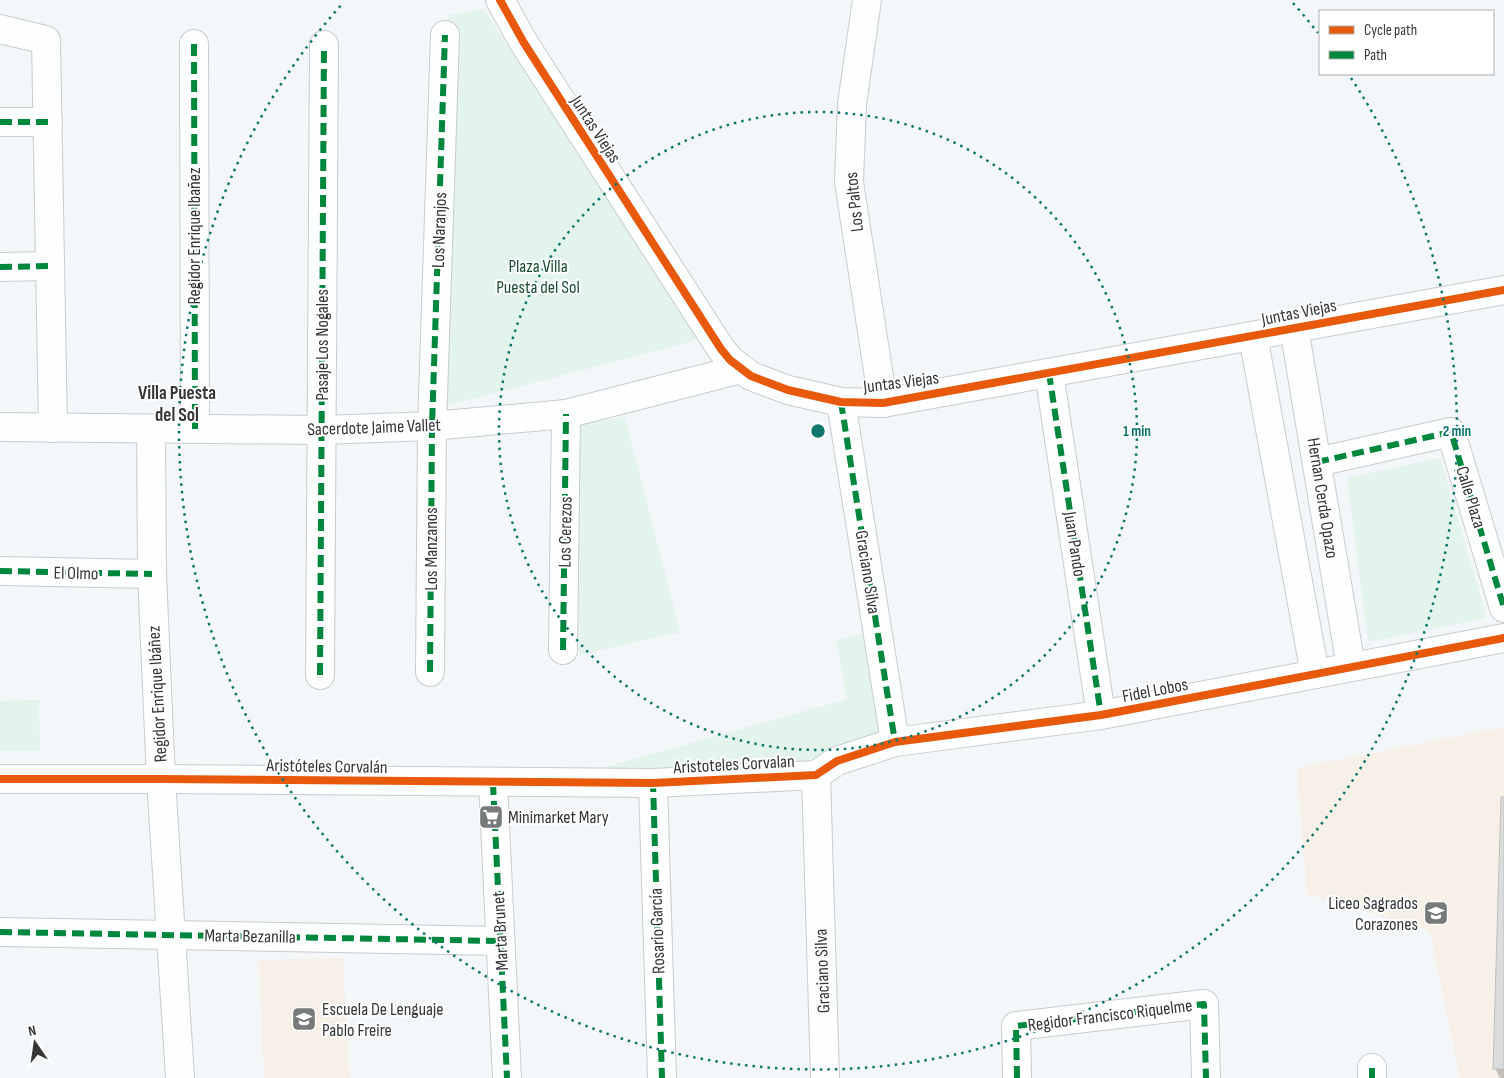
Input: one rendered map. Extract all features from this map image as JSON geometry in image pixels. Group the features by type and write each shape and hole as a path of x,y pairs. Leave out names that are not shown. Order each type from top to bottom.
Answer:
{"street":[{"name":"Juntas Viejas","path":"500,0 524,44 721,350 751,376 788,390 842,402 883,402 1504,290"},
{"name":"Los Paltos","path":"867,0 852,104 849,182 883,402"},
{"path":"0,29 46,40 53,428"},
{"name":"Los Naranjos","path":"432,426 445,35"},
{"name":"Regidor Enrique Ibañez","path":"194,44 195,429"},
{"name":"Pasaje Los Nogales","path":"320,675 324,45"},
{"path":"0,122 48,122"},
{"path":"0,267 50,266"},
{"name":"Hernan Cerda Opazo","path":"1294,328 1351,667"},
{"path":"1253,336 1315,674"},
{"name":"Sacerdote Jaime Vallet","path":"0,427 151,430 322,430 432,426 566,414 741,369"},
{"name":"Juan Pando","path":"1049,373 1101,715"},
{"name":"Graciano Silva","path":"842,402 895,742"},
{"name":"Los Cerezos","path":"563,650 566,414"},
{"name":"Los Manzanos","path":"430,672 432,426"},
{"name":"Regidor Enrique Ibáñez","path":"151,430 152,574 161,779 180,1078"},
{"name":"Calle Plaza","path":"1317,462 1452,432 1504,608"},
{"name":"El Olmo","path":"0,571 152,574"},
{"name":"Fidel Lobos","path":"816,775 837,762 895,742 1101,715 1504,638"},
{"name":"Graciano Silva","path":"816,775 825,1078"},
{"name":"Aristoteles Corvalan","path":"653,783 816,775"},
{"name":"Aristóteles Corvalán","path":"0,779 653,783"},
{"name":"Marta Brunet","path":"493,783 507,1078"},
{"name":"Rosario García","path":"653,783 662,1078"},
{"name":"Marta Bezanilla","path":"0,932 500,941"},
{"name":"Regidor Francisco Riquelme","path":"1017,1078 1016,1026 1204,1004 1206,1078"}],"shaded area":[{"name":"Liceo Sagrados Corazones","path":"1504,727 1504,1078 1460,1078 1430,931 1307,894 1297,768"},
{"name":"Escuela De Lenguaje Pablo Freire","path":"343,958 349,1078 264,1078 259,960"}],"green space":[{"name":"Plaza Villa Puesta del Sol","path":"484,9 698,340 433,409 448,15"},
{"path":"625,417 680,632 579,655 576,425"},
{"path":"1440,458 1487,618 1368,642 1347,478"},
{"path":"871,630 884,733 795,765 627,774 599,769 847,699 836,641"},
{"path":"39,700 40,751 0,751 0,701"}],"building":[{"path":"1501,797 1504,797 1504,1069 1493,1069"}],"marked path":[{"path":"430,672 432,426 445,35"},
{"path":"194,44 195,429"},
{"path":"320,675 324,45"},
{"path":"0,122 48,122"},
{"path":"0,267 50,266"},
{"path":"1049,373 1101,715"},
{"path":"841,402 895,742"},
{"path":"563,650 566,414"},
{"path":"1317,462 1451,432 1504,608"},
{"path":"0,571 152,574"},
{"path":"493,783 507,1078"},
{"path":"650,783 653,783 662,1078"},
{"path":"0,932 500,941"},
{"path":"1017,1078 1016,1026 1204,1004 1206,1078"},
{"path":"1372,1068 1372,1078"}],"cycle path":[{"path":"500,0 524,43 721,349 730,360 751,376 788,390 841,402 883,403 1504,290"},
{"path":"0,779 653,783 816,775 837,761 895,742 1101,715 1504,638"}],"place":[{"name":"Minimarket Mary","path":"491,817"},
{"name":"Liceo Sagrados Corazones","path":"1436,913"},
{"name":"Escuela De Lenguaje Pablo Freire","path":"304,1019"}],"district":[{"name":"Villa Puesta del Sol","path":"177,403"}]}
